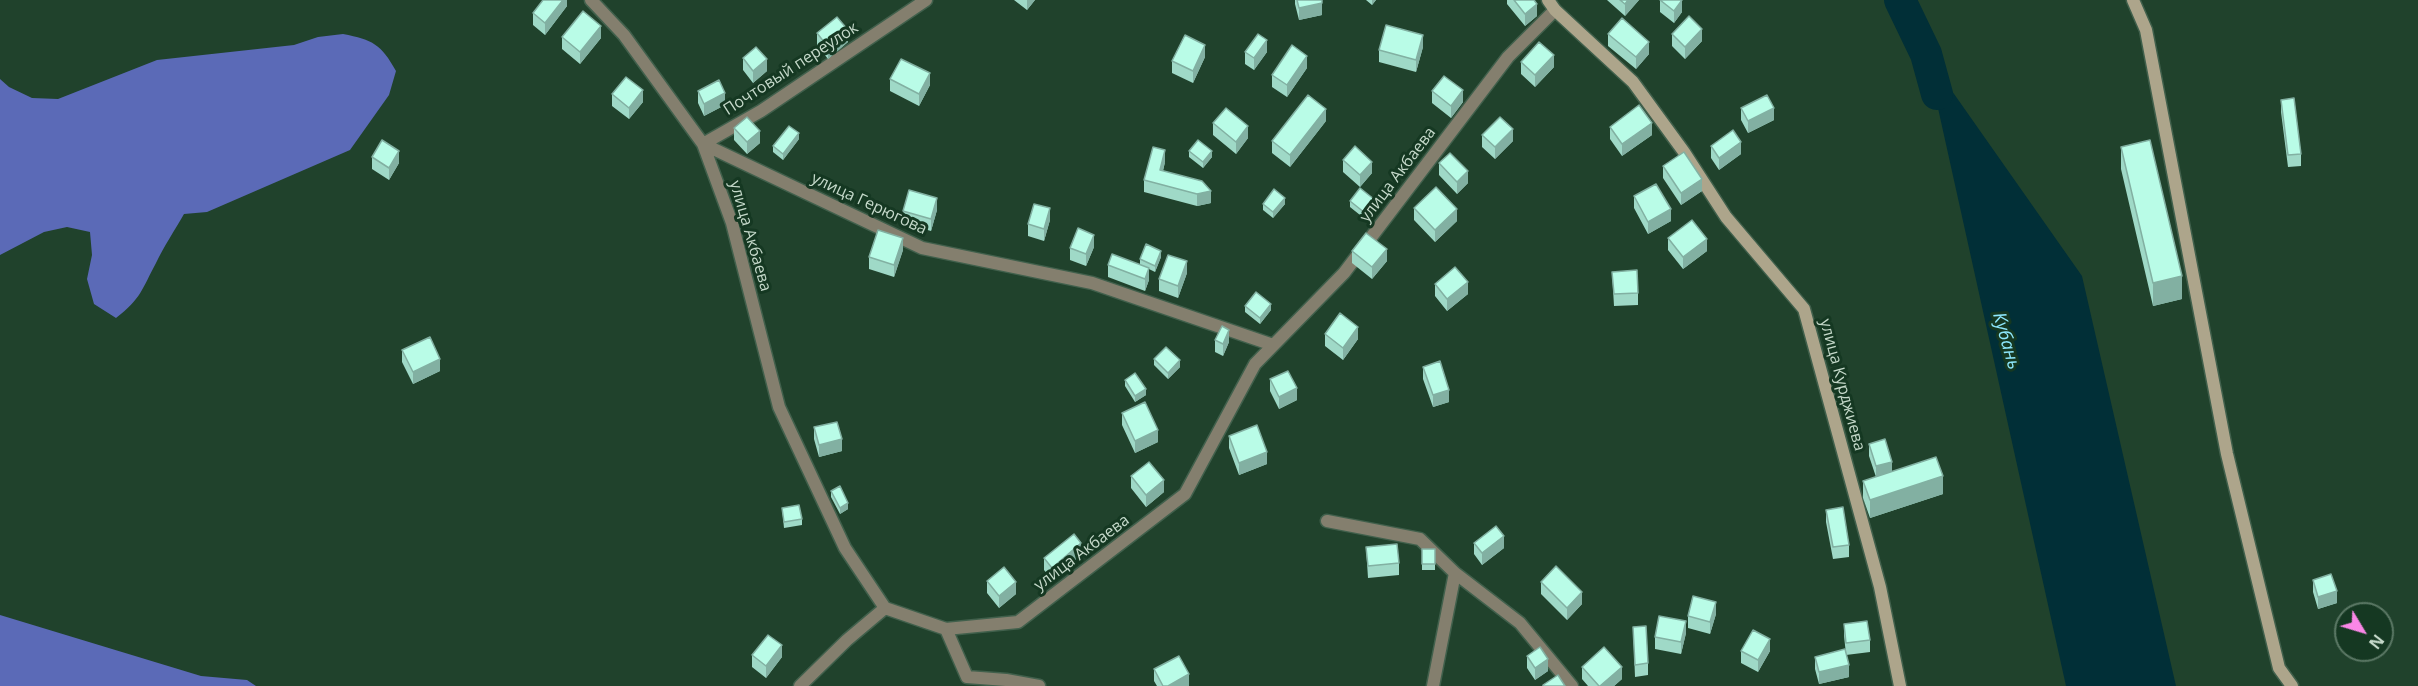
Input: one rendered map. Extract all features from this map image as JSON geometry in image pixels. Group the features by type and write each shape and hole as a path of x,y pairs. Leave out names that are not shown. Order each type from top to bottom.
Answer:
{"street":[{"name":"улица Герюгова","path":"591,0 624,35 703,144 921,248 1092,283 1273,345"},
{"name":"Почтовый переулок","path":"703,144 761,111 926,0"},
{"path":"2133,0 2146,30 2227,454 2279,668 2292,686"},
{"name":"улица Акбаева","path":"703,144 732,223 779,407 844,548 885,608 946,629 1018,622 1185,494 1255,364 1344,273 1508,57 1552,5"},
{"name":"улица Курджиева","path":"1552,5 1633,81 1684,152 1726,217 1804,309 1880,587 1900,686"},
{"path":"1327,521 1420,538 1455,573 1520,623 1572,686"},
{"path":"1433,686 1455,573"},
{"path":"800,686 847,640 885,608"},
{"path":"946,629 967,677 1006,680 1039,686"}],"shaded area":[{"path":"343,34 369,41 381,49 396,71 389,95 350,150 207,212 184,214 140,293 131,305 116,318 94,304 87,279 92,255 90,232 67,227 44,232 0,255 0,79 9,87 32,98 58,99 157,60 294,45 318,37"},
{"path":"0,615 201,676 247,680 256,686 0,686"}],"water":[{"path":"1926,54 2082,276 2176,686 2066,686"}],"building":[{"path":"543,0 563,0 545,23 533,13"},
{"path":"1297,0 1322,0 1322,3 1299,8"},
{"path":"1514,0 1534,0 1537,4 1525,14"},
{"path":"1660,0 1682,0 1674,11"},
{"path":"583,11 601,26 580,52 562,37"},
{"path":"1689,16 1702,29 1685,47 1672,34"},
{"path":"837,17 848,30 828,47 817,33"},
{"path":"1622,18 1649,42 1636,57 1608,34"},
{"path":"1386,25 1423,35 1416,60 1379,50"},
{"path":"1258,34 1267,40 1254,58 1245,52"},
{"path":"1185,35 1205,45 1193,71 1172,61"},
{"path":"1539,42 1554,55 1535,75 1521,62"},
{"path":"1292,45 1307,56 1287,85 1272,75"},
{"path":"756,47 767,59 753,71 743,58"},
{"path":"901,59 930,73 919,94 890,79"},
{"path":"1444,76 1463,90 1451,106 1432,91"},
{"path":"626,77 643,90 629,108 612,94"},
{"path":"719,80 725,93 704,104 698,91"},
{"path":"1308,95 1326,109 1290,155 1272,141"},
{"path":"1767,95 1774,108 1748,121 1741,108"},
{"path":"2294,98 2301,154 2288,155 2281,100"},
{"path":"1639,105 1652,123 1622,144 1610,127"},
{"path":"1226,108 1248,126 1236,142 1213,123"},
{"path":"747,117 760,131 747,142 734,128"},
{"path":"1500,117 1513,129 1495,147 1482,135"},
{"path":"789,126 799,133 783,154 773,146"},
{"path":"1733,130 1741,142 1719,158 1711,146"},
{"path":"382,140 399,151 389,168 372,157"},
{"path":"1198,140 1212,151 1203,162 1189,151"},
{"path":"2150,140 2182,276 2153,283 2121,147"},
{"path":"1355,146 1372,162 1360,175 1343,160"},
{"path":"1153,147 1165,150 1160,170 1202,181 1211,191 1197,194 1144,180"},
{"path":"1684,152 1702,179 1681,193 1663,166"},
{"path":"1450,153 1468,171 1457,182 1439,163"},
{"path":"1656,184 1671,209 1648,222 1634,196"},
{"path":"1436,187 1457,209 1435,230 1414,208"},
{"path":"1360,188 1375,200 1365,213 1350,201"},
{"path":"1274,189 1285,198 1273,212 1263,204"},
{"path":"909,190 937,198 931,219 903,211"},
{"path":"1034,204 1050,208 1044,229 1028,224"},
{"path":"1692,220 1707,239 1683,257 1668,238"},
{"path":"1078,228 1094,235 1086,254 1070,248"},
{"path":"878,230 903,238 894,265 869,257"},
{"path":"1366,233 1387,249 1372,267 1352,251"},
{"path":"1146,244 1161,251 1155,266 1140,259"},
{"path":"1112,254 1149,268 1145,279 1108,265"},
{"path":"1168,255 1187,261 1178,286 1159,279"},
{"path":"1455,267 1468,282 1447,299 1435,284"},
{"path":"1637,270 1638,293 1614,294 1612,272"},
{"path":"1256,292 1271,304 1260,318 1245,306"},
{"path":"1340,313 1358,327 1343,348 1325,334"},
{"path":"1222,326 1229,330 1223,344 1215,340"},
{"path":"430,337 440,359 413,372 402,350"},
{"path":"1166,347 1180,360 1168,373 1154,359"},
{"path":"1440,361 1449,390 1433,395 1423,367"},
{"path":"1288,371 1297,388 1279,397 1270,379"},
{"path":"1135,373 1146,389 1135,396 1125,380"},
{"path":"1145,402 1158,430 1135,441 1122,413"},
{"path":"837,422 842,439 819,445 814,427"},
{"path":"1257,425 1267,452 1239,463 1229,436"},
{"path":"1885,439 1892,462 1876,466 1869,444"},
{"path":"1936,457 1943,476 1870,500 1863,481"},
{"path":"1149,462 1164,480 1146,495 1131,476"},
{"path":"840,486 848,503 840,508 831,491"},
{"path":"799,505 802,519 784,522 782,508"},
{"path":"1843,507 1849,545 1833,547 1826,510"},
{"path":"1496,526 1504,536 1482,553 1474,543"},
{"path":"1074,534 1081,543 1052,568 1044,558"},
{"path":"1397,544 1399,563 1368,566 1366,547"},
{"path":"1422,549 1435,549 1435,564 1422,564"},
{"path":"1556,566 1582,592 1567,608 1541,582"},
{"path":"1004,567 1016,582 999,596 987,581"},
{"path":"2331,574 2337,591 2318,597 2313,580"},
{"path":"1693,596 1716,602 1710,622 1688,616"},
{"path":"1659,616 1686,621 1681,642 1655,637"},
{"path":"1867,621 1870,640 1846,643 1844,624"},
{"path":"1646,626 1648,663 1635,665 1633,627"},
{"path":"1753,630 1770,639 1758,660 1741,651"},
{"path":"768,635 782,645 766,666 752,655"},
{"path":"1540,647 1548,659 1535,668 1527,656"},
{"path":"1604,647 1622,667 1599,686 1582,667"},
{"path":"1845,649 1849,665 1819,672 1815,657"},
{"path":"1179,656 1189,674 1168,686 1163,686 1154,669"},
{"path":"1558,675 1565,686 1543,686 1543,685"}],"waterway":[{"name":"Кубань","path":"1900,0 1926,54 1937,94"}]}
